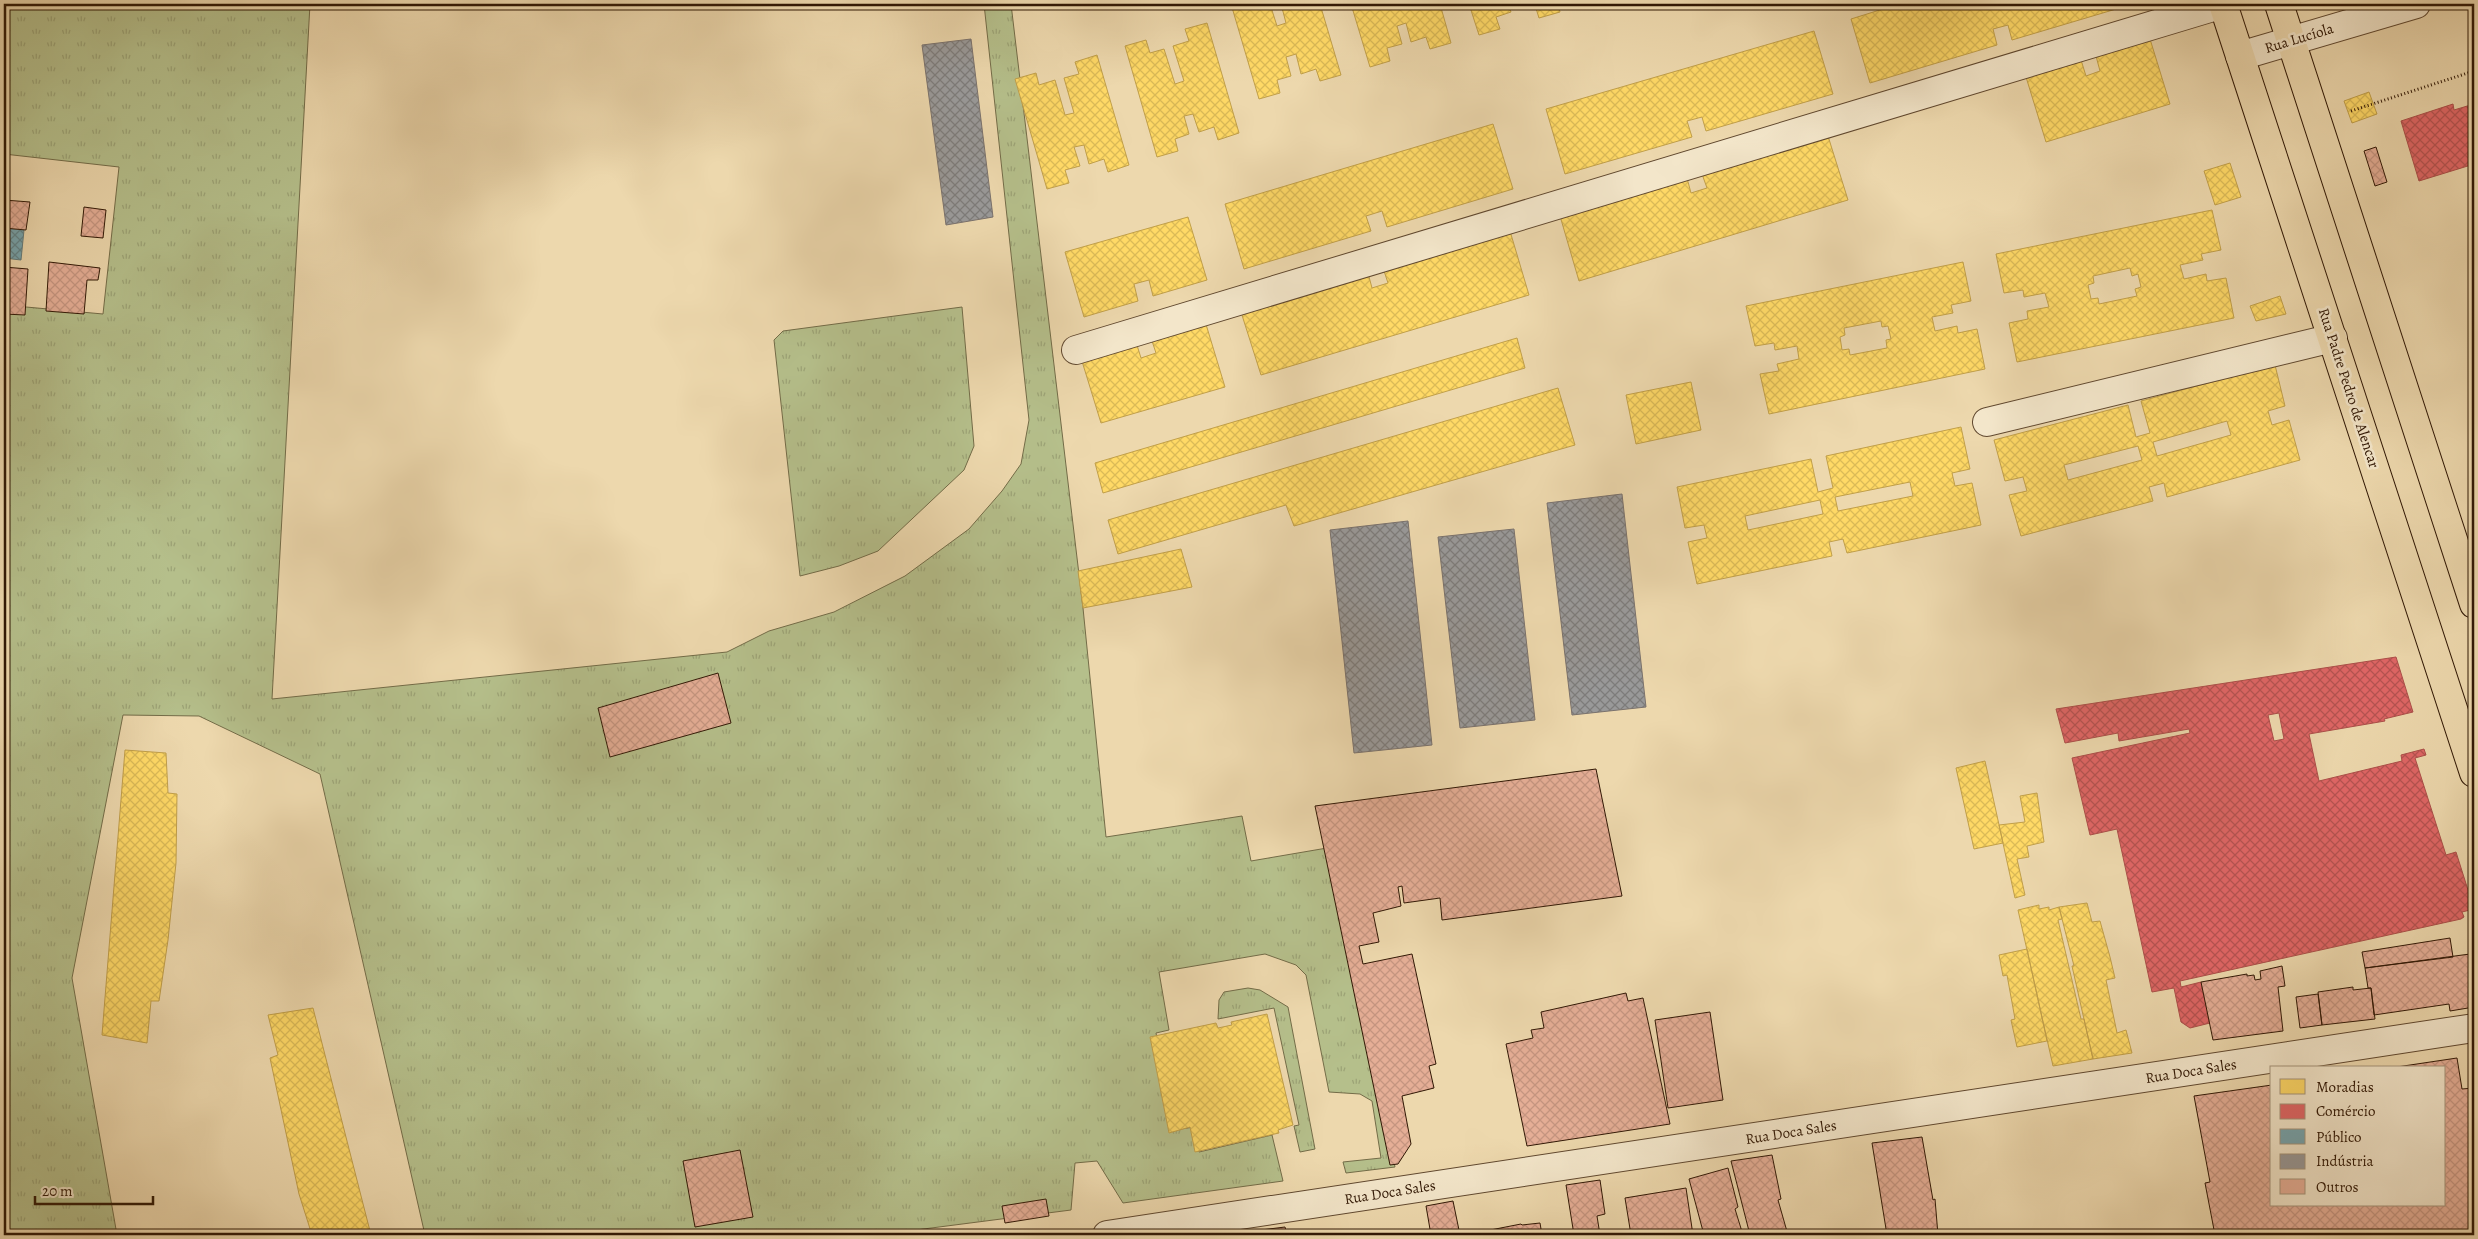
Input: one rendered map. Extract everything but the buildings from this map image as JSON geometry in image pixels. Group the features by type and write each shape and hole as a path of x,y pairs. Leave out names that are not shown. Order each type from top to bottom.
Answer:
{"main road":[{"name":"Rua Padre Pedro de Alencar","path":"2223,4 2333,338 2464,710 2474,774"},
{"path":"2278,4 2474,604"}],"street":[{"path":"1076,350 2223,4"},
{"name":"Rua Lucíola","path":"2240,56 2416,4"},
{"path":"1987,422 2333,338"},
{"name":"Rua Doca Sales","path":"1107,1235 2474,1028"}],"path":[{"path":"2317,122 2474,71"}],"green space":[{"path":"4,4 310,4 272,699 727,652 769,631 834,612 905,576 969,529 1002,491 1021,464 1029,420 984,4 1011,4 1083,608 1106,837 1242,816 1251,861 1327,848 1395,1167 1346,1173 1343,1162 1381,1158 1372,1101 1360,1094 1329,1092 1306,975 1296,965 1265,954 1159,972 1169,1030 1156,1033 1174,1130 1194,1127 1199,1152 1272,1135 1283,1181 1123,1203 1097,1161 1075,1163 1071,1210 877,1235 425,1235 320,774 199,716 123,715 72,978 117,1235 4,1235 4,305 103,314 119,167 4,154"},
{"path":"962,307 974,446 964,470 878,551 839,566 800,576 774,340 783,331"},
{"path":"1248,988 1260,990 1288,1007 1315,1149 1300,1152 1294,1126 1299,1125 1274,1008 1218,1019 1219,1000 1224,992"}]}
